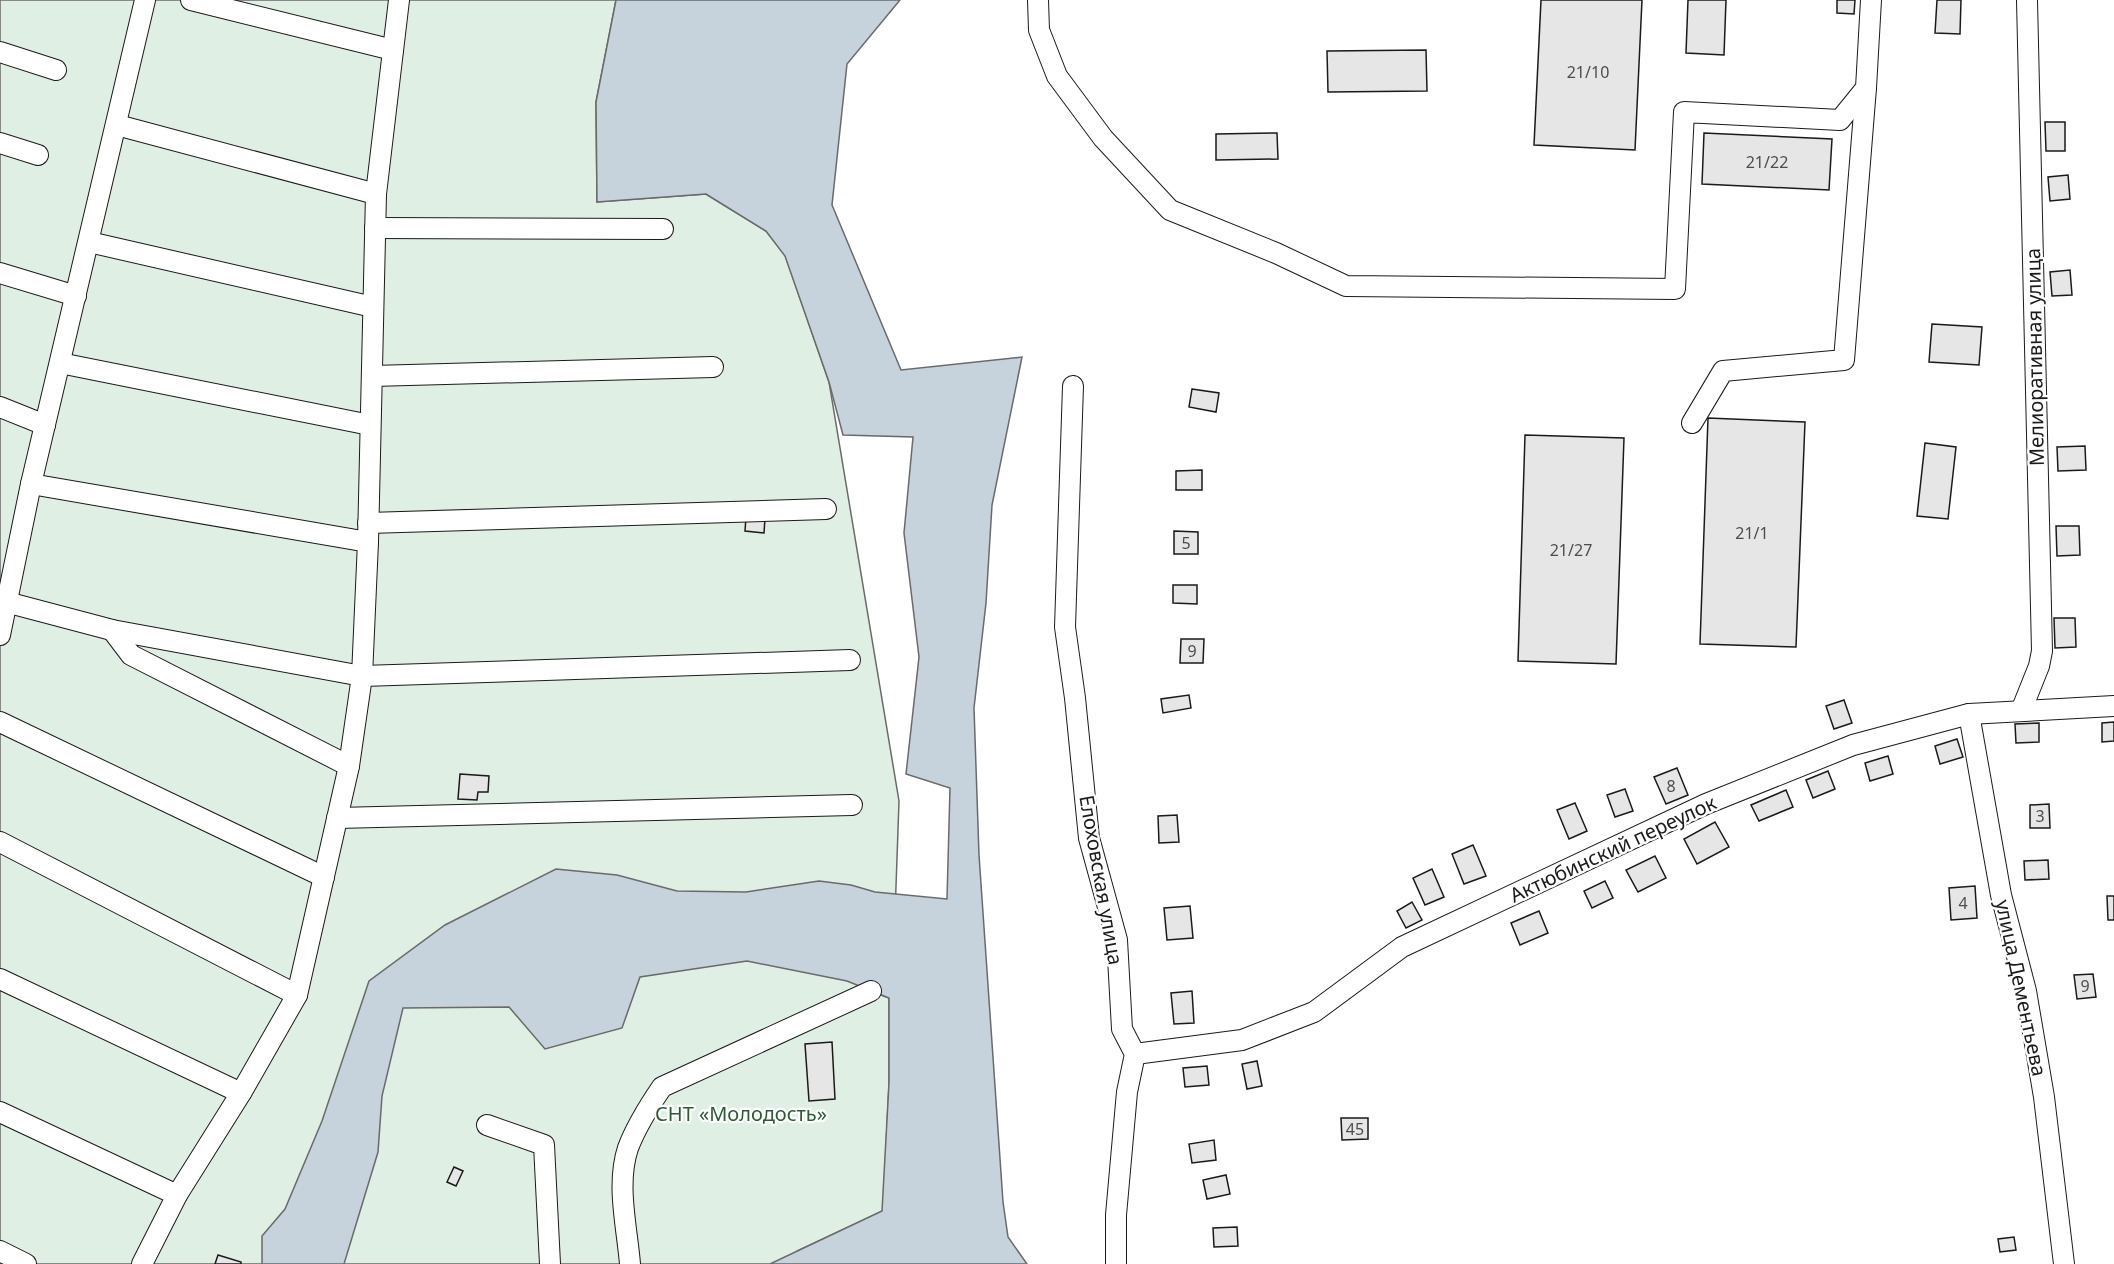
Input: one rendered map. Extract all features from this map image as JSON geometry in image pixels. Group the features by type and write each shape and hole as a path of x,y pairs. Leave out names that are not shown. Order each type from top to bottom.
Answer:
{"street":[{"path":"0,634 6,602 6,570 31,484 145,0"},
{"path":"190,0 393,50"},
{"path":"142,1264 177,1195 241,1093 297,995 349,766 362,676 368,532 376,194 399,0"},
{"path":"1038,0 1039,30 1057,76 1103,138 1170,210 1276,253 1346,286 1675,289 1684,112 1840,120 1866,88"},
{"path":"1692,423 1723,371 1844,360 1871,0"},
{"name":"Мелиоративная улица","path":"2021,711 2039,666 2042,651 2027,0"},
{"path":"0,52 56,70"},
{"path":"117,125 376,194"},
{"path":"0,143 38,155"},
{"path":"375,228 663,229"},
{"path":"88,242 373,308"},
{"path":"0,273 76,296"},
{"path":"60,363 370,425"},
{"path":"372,376 713,367"},
{"name":"Елоховская улица","path":"1073,386 1065,627 1075,698 1089,838 1117,940 1122,1029 1135,1054"},
{"path":"0,407 45,425"},
{"path":"31,484 368,532 826,509"},
{"path":"6,602 112,630 362,676 850,660"},
{"path":"112,630 131,655 349,766"},
{"name":"Актюбинский переулок","path":"1135,1054 1242,1040 1314,1012 1402,947 1706,804 1852,745 1969,714 2114,706"},
{"name":"улица Дементьева","path":"1969,714 2001,895 2026,991 2044,1097 2064,1264"},
{"path":"0,722 324,877"},
{"path":"337,818 852,805"},
{"path":"0,842 297,995"},
{"path":"0,979 241,1093"},
{"path":"630,1264 622,1183 628,1149 646,1111 662,1087 871,991"},
{"path":"1116,1264 1116,1215 1127,1092 1135,1054"},
{"path":"0,1113 177,1195"},
{"path":"487,1125 544,1145 550,1264"},
{"path":"0,1251 26,1264"}],"green space":[{"name":"СНТ «Молодость»","path":"0,0 616,0 596,102 597,202 706,194 766,231 785,255 829,382 899,801 895,915 873,992 889,998 889,1083 883,1211 797,1251 793,1264 0,1264"}],"shaded area":[{"path":"616,0 900,0 847,64 832,205 901,370 1022,357 992,505 986,603 974,708 979,855 1003,1202 1008,1237 1027,1264 770,1264 882,1211 889,1083 889,998 847,981 747,961 640,977 622,1028 545,1049 509,1007 403,1008 382,1096 378,1152 344,1264 262,1264 262,1236 285,1209 322,1121 369,981 445,925 556,869 617,875 677,891 746,892 819,881 851,885 875,892 947,899 950,788 906,774 919,657 904,533 913,437 843,435 829,382 785,256 766,231 706,194 597,202 596,102"}],"building":[{"path":"1541,0 1642,0 1635,150 1534,145"},
{"path":"1688,0 1726,0 1724,55 1686,53"},
{"path":"1837,0 1855,0 1854,14 1837,13"},
{"path":"1937,0 1961,0 1960,34 1935,33"},
{"path":"1426,50 1427,91 1328,92 1327,51"},
{"path":"2045,122 2065,122 2065,151 2046,151"},
{"path":"1277,133 1278,159 1216,160 1216,134"},
{"path":"1704,133 1832,139 1829,190 1702,184"},
{"path":"2068,175 2070,199 2050,201 2048,177"},
{"path":"2070,270 2072,295 2052,296 2050,272"},
{"path":"1932,324 1982,327 1979,365 1929,362"},
{"path":"1192,389 1219,393 1216,412 1189,407"},
{"path":"1708,418 1805,422 1796,647 1700,644"},
{"path":"1525,435 1624,438 1616,664 1518,661"},
{"path":"1925,443 1956,447 1948,519 1917,516"},
{"path":"2085,446 2086,470 2058,471 2057,447"},
{"path":"1202,470 1202,490 1176,490 1176,471"},
{"path":"746,517 765,518 764,533 745,531"},
{"path":"2056,526 2079,526 2080,555 2057,556"},
{"path":"1174,531 1198,532 1198,554 1174,554"},
{"path":"1173,585 1197,585 1197,604 1173,603"},
{"path":"2054,618 2075,618 2076,647 2055,648"},
{"path":"1181,639 1204,639 1203,663 1180,663"},
{"path":"1189,695 1191,708 1163,713 1161,699"},
{"path":"1844,700 1852,723 1834,729 1826,706"},
{"path":"2114,722 2114,741 2102,742 2102,723"},
{"path":"2039,723 2039,742 2016,743 2015,724"},
{"path":"1957,739 1963,757 1940,764 1935,746"},
{"path":"1888,756 1893,774 1870,781 1865,763"},
{"path":"1677,768 1688,795 1666,804 1654,777"},
{"path":"1828,771 1835,789 1813,798 1806,780"},
{"path":"460,774 489,776 488,792 478,792 477,800 458,799"},
{"path":"1625,789 1633,811 1615,817 1607,795"},
{"path":"1786,790 1793,807 1759,821 1751,805"},
{"path":"1575,803 1587,831 1569,839 1557,810"},
{"path":"2049,804 2050,828 2030,828 2030,805"},
{"path":"1177,815 1179,842 1159,843 1158,816"},
{"path":"1715,822 1729,847 1697,864 1684,839"},
{"path":"1473,845 1486,876 1464,884 1452,854"},
{"path":"1655,856 1666,878 1638,892 1626,870"},
{"path":"2048,860 2049,879 2025,880 2024,861"},
{"path":"1432,869 1444,897 1425,905 1413,878"},
{"path":"1605,881 1613,898 1592,908 1584,891"},
{"path":"1975,886 1977,918 1951,920 1949,888"},
{"path":"2107,896 2114,896 2114,920 2108,920"},
{"path":"1412,902 1422,920 1406,928 1397,911"},
{"path":"1190,906 1193,938 1167,940 1164,908"},
{"path":"1539,911 1548,933 1520,945 1511,923"},
{"path":"2093,974 2096,997 2077,999 2074,975"},
{"path":"1192,991 1194,1023 1174,1024 1171,993"},
{"path":"832,1042 835,1099 809,1101 805,1044"},
{"path":"1257,1061 1262,1086 1247,1089 1242,1064"},
{"path":"1207,1066 1209,1085 1185,1087 1183,1068"},
{"path":"1341,1118 1368,1118 1368,1139 1342,1140"},
{"path":"1214,1140 1216,1160 1192,1163 1189,1144"},
{"path":"454,1167 463,1171 456,1186 447,1182"},
{"path":"1226,1175 1230,1194 1207,1199 1203,1180"},
{"path":"1237,1227 1238,1246 1214,1247 1213,1228"},
{"path":"2014,1237 2016,1250 2000,1252 1998,1239"},
{"path":"218,1255 241,1262 241,1264 215,1264"}]}
